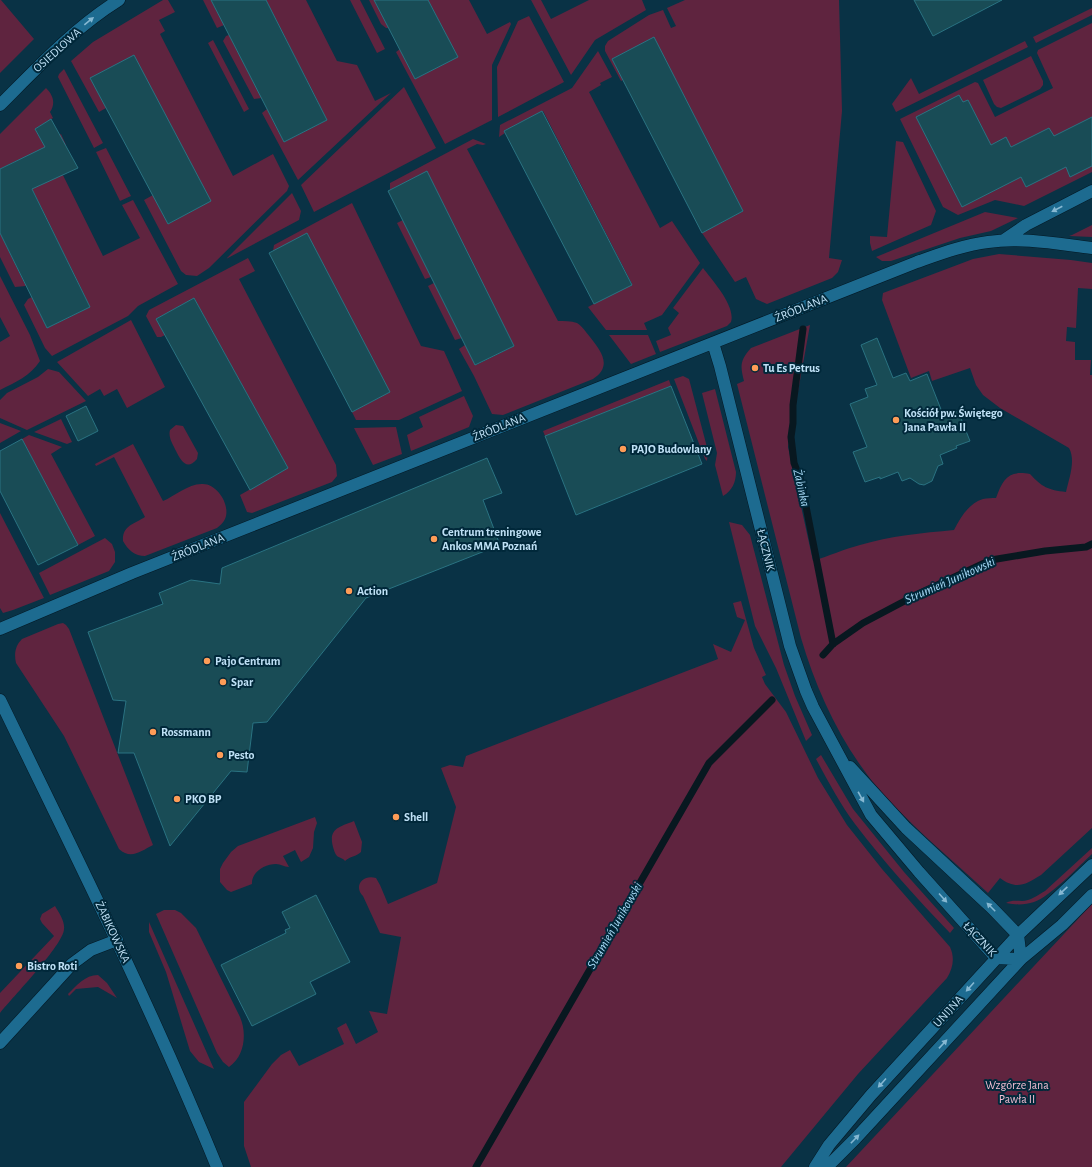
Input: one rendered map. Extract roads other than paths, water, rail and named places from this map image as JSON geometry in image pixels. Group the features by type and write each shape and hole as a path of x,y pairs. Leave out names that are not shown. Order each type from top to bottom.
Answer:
{"street":[{"name":"OSIEDLOWA","path":"0,105 54,51 91,19 119,0"},
{"name":"ŹRÓDLANA","path":"1004,240 1026,225 1092,191"},
{"name":"ŹRÓDLANA","path":"0,629 146,567 917,262 969,246 1004,240 1092,248"},
{"name":"ŁĄCZNIK","path":"713,343 790,646 806,692 871,815 919,872 996,958 1021,959"},
{"name":"ŻABIKOWSKA","path":"0,700 117,940 218,1167"},
{"name":"ŁĄCZNIK","path":"836,751 906,828 992,908 1018,935"},
{"name":"UNIJNA","path":"815,1167 829,1145 871,1095 996,958 1018,935 1092,865"},
{"name":"UNIJNA","path":"827,1167 856,1138 1021,959 1062,925 1092,895"},
{"path":"1018,935 1021,959"},
{"path":"0,1043 72,964 91,950 117,940"}],"waterway":[{"name":"Żabinka","path":"803,329 793,405 791,437 794,463 801,481 833,644"},
{"name":"Strumień Junikowski","path":"823,655 833,644 863,623 916,595 991,560 1045,551 1086,547 1092,544"},
{"name":"Strumień Junikowski","path":"476,1167 709,763 772,700"}],"place":[{"name":"Tu Es Petrus","path":"755,368"},
{"name":"Kościół pw. Świętego Jana Pawła II","path":"896,420"},
{"name":"PAJO Budowlany","path":"623,449"},
{"name":"Centrum treningowe Ankos MMA Poznań","path":"434,539"},
{"name":"Action","path":"349,591"},
{"name":"Pajo Centrum","path":"207,661"},
{"name":"Spar","path":"223,682"},
{"name":"Rossmann","path":"153,732"},
{"name":"Pesto","path":"220,755"},
{"name":"PKO BP","path":"177,799"},
{"name":"Shell","path":"396,817"},
{"name":"Bistro Roti","path":"19,966"}],"park label":[{"name":"Wzgórze Jana Pawła II","path":"1017,1092"}]}
